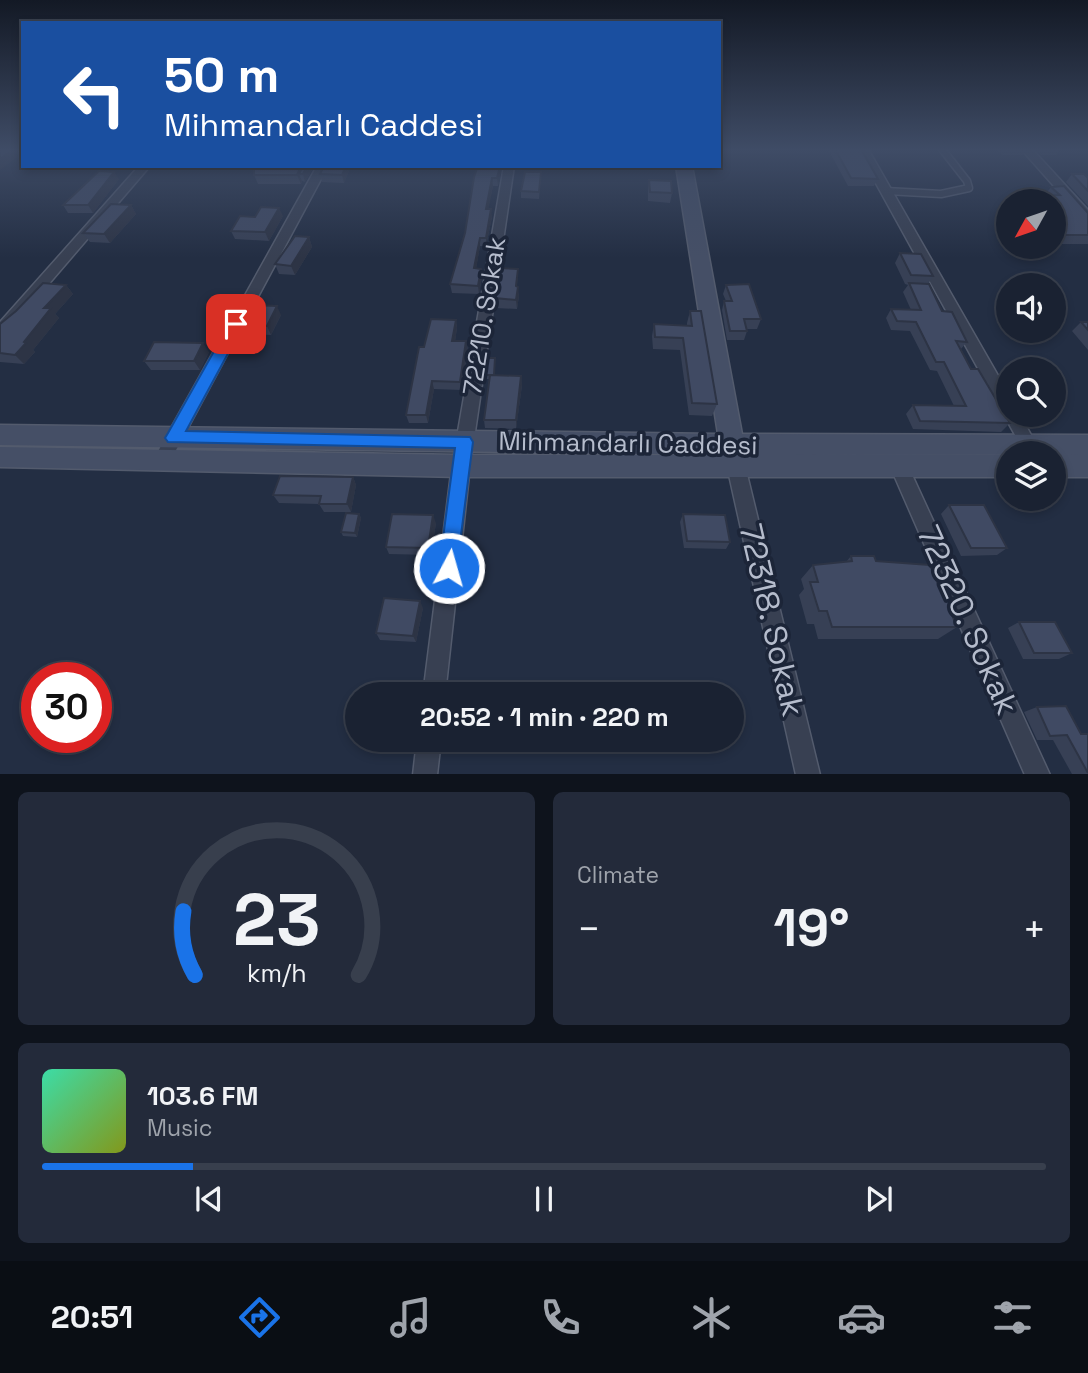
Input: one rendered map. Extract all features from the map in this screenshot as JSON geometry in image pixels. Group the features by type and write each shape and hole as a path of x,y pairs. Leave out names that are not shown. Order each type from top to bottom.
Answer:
{"street":[{"path":"0,331 128,185"},
{"path":"162,460 313,185"},
{"name":"72210. Sokak","path":"436,682 462,454 506,185"},
{"path":"687,185 734,455"},
{"path":"883,185 996,386"},
{"path":"1059,185 1088,217"},
{"name":"Mihmandarlı Caddesi","path":"0,435 174,438 462,454"},
{"name":"Mihmandarlı Caddesi","path":"1066,447 1088,445"},
{"name":"Mihmandarlı Caddesi","path":"0,457 162,460 462,454 734,455 996,450"},
{"name":"Mihmandarlı Caddesi","path":"734,455 898,466 996,466"},
{"name":"72318. Sokak","path":"734,455 808,774"},
{"name":"72320. Sokak","path":"898,466 1038,774"},
{"path":"1066,466 1088,466"},
{"path":"425,774 428,752"}],"lane":[{"path":"886,191 955,193 966,190 968,185"}],"building":[{"path":"84,185 104,185 88,205 63,205"},
{"path":"473,185 491,185 486,209 491,209 486,238 480,238 474,268 481,269 478,286 450,284 465,233"},
{"path":"522,185 540,185 539,192 521,191"},
{"path":"649,185 671,185 672,193 650,192"},
{"path":"1064,186 1088,213 1088,235 1066,235 1066,189 1051,187"},
{"path":"111,204 131,205 104,234 83,233"},
{"path":"261,207 279,208 265,232 231,231 240,216 255,217"},
{"path":"295,236 309,237 291,266 275,264"},
{"path":"900,253 921,254 933,276 911,275"},
{"path":"500,268 518,269 516,300 495,298"},
{"path":"43,283 66,285 44,308 51,308 15,355 0,353 0,324"},
{"path":"909,283 929,284 942,311 952,312 967,342 956,341 971,369 978,369 996,399 996,423 920,421 913,405 966,406 944,362 936,362 916,322 897,321 891,309 921,310"},
{"path":"749,284 761,319 744,319 747,331 730,331 724,301 732,301 726,285"},
{"path":"254,305 277,306 267,326 242,325"},
{"path":"690,311 701,311 717,404 692,403 683,338 655,337 654,324 692,326"},
{"path":"431,319 456,320 452,341 466,341 460,382 432,381 426,415 406,415 419,347 424,347"},
{"path":"154,342 203,343 194,361 144,361"},
{"path":"487,358 495,358 494,375 485,375"},
{"path":"490,375 521,376 516,420 484,420"},
{"path":"280,476 353,477 347,504 319,504 321,496 273,495"},
{"path":"949,505 984,505 1007,548 971,548"},
{"path":"346,513 359,514 355,533 341,532"},
{"path":"392,514 433,515 428,548 386,547"},
{"path":"683,514 725,515 730,542 687,541"},
{"path":"851,556 874,556 876,561 930,565 938,584 946,584 957,610 950,610 957,627 832,627 827,611 819,611 810,582 818,582 813,565 852,561"},
{"path":"384,598 420,601 413,636 376,633"},
{"path":"1019,622 1055,622 1072,653 1034,653"},
{"path":"1066,706 1081,734 1088,734 1088,773 1067,735 1050,736 1037,707"}],"route":[{"path":"236,324 174,438 464,442 449,568"}]}
